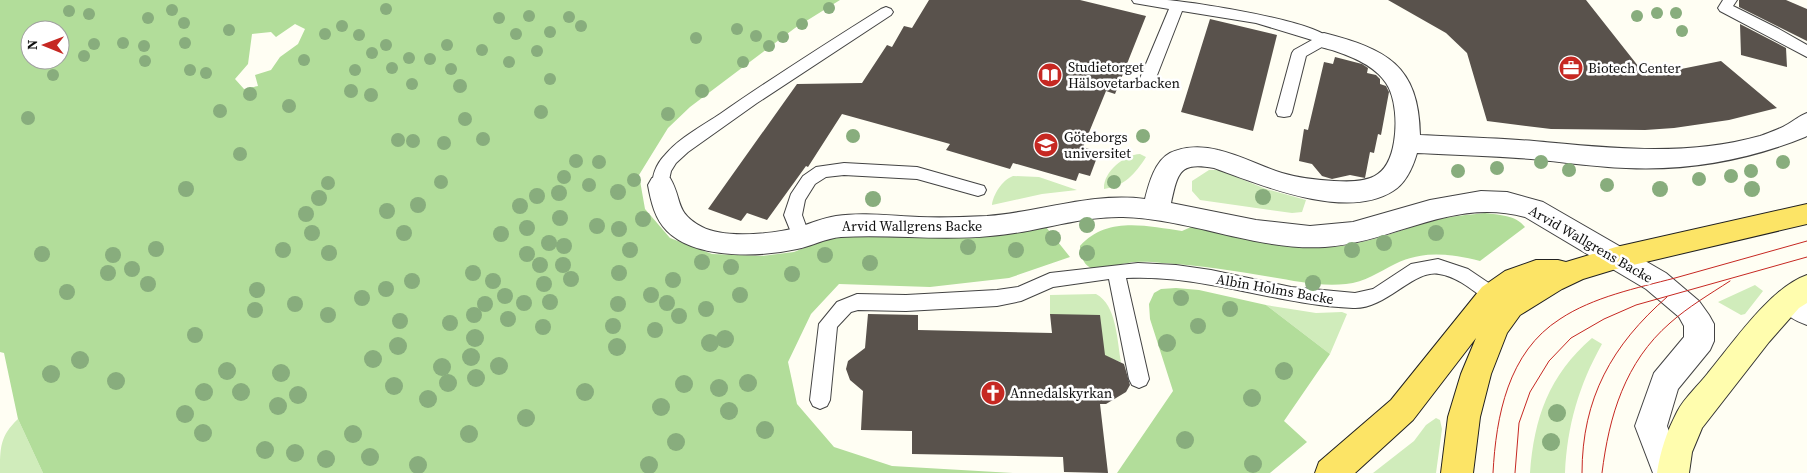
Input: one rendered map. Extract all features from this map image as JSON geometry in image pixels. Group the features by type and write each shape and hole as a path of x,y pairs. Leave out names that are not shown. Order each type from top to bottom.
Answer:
{"main road":[{"path":"1331,473 1402,410 1501,301 1515,279 1536,271 1574,271 1616,258 1807,214"},
{"path":"1671,473 1676,452 1689,420 1720,379 1801,300"},
{"path":"1457,473 1464,417 1476,374 1495,327 1501,301"}],"street":[{"path":"1156,210 1165,174 1171,164 1189,156 1204,156 1217,159 1298,187 1351,192 1378,188 1394,176 1403,159 1407,143 1407,109 1398,80 1386,68 1368,56 1324,40"},
{"path":"1407,143 1626,159 1665,159 1704,155 1764,144 1796,131 1807,122"},
{"name":"Arvid Wallgrens Backe","path":"661,185 662,198 666,209 676,223 689,234 735,245 769,243 801,237 835,226 869,224 932,229 992,226 1113,207 1156,210 1234,226 1290,234 1325,236 1364,231 1450,205 1480,199 1517,203 1533,209 1656,281 1689,309 1699,324 1699,341 1665,383 1651,426 1671,473"}],"lane":[{"path":"1139,0 1228,12 1286,25 1324,40"},
{"path":"1730,0 1725,8 1774,32 1807,52"},
{"path":"1146,83 1177,6"},
{"name":"Arvid Wallgrens Backe","path":"661,185 663,171 670,159 682,148 752,99 886,12"},
{"path":"1284,112 1299,53 1324,40"},
{"path":"801,237 793,215 797,199 809,180 822,171 844,169 917,173 978,190"},
{"name":"Albin Holms Backe","path":"820,400 828,324 844,307 857,302 906,303 997,298 1021,294 1050,280 1116,271 1176,272 1211,277 1291,294 1355,301 1378,295 1417,269 1438,266 1462,274 1501,301"},
{"path":"1116,271 1139,379"}],"green space":[{"path":"0,0 840,0 795,28 690,107 668,128 639,175 645,209 670,238 712,254 762,256 794,252 828,238 1046,227 1070,257 1009,278 930,287 839,284 811,314 788,362 797,404 834,447 892,466 1013,473 43,473 18,419 4,353 0,352","holes":["295,24 305,29 298,44 280,57 271,70 255,75 258,86 244,89 235,79 248,64 252,34 271,32 276,37"]},
{"path":"1140,154 1146,157 1129,178 1118,185 1104,189 1107,176 1121,161"},
{"path":"1209,170 1219,170 1266,189 1306,200 1302,212 1292,213 1200,200 1192,191 1192,181"},
{"path":"1013,176 1039,177 1077,190 1042,194 992,205 999,188"},
{"path":"1485,213 1512,218 1525,227 1480,261 1448,255 1427,255 1406,260 1366,279 1346,284 1308,283 1217,268 1149,262 1132,262 1095,269 1085,264 1080,250 1080,246 1102,230 1128,225 1182,231 1191,227 1277,245 1313,248 1343,246 1439,219"},
{"path":"1755,285 1763,291 1745,314 1741,315 1718,302"},
{"path":"1161,289 1199,290 1266,305 1330,354 1284,421 1307,442 1270,473 1117,473 1173,391 1150,319 1149,304 1154,293"},
{"path":"1096,294 1103,299 1112,315 1121,362 1105,357 1050,314 1050,295"},
{"path":"1266,305 1316,313 1342,312 1347,314 1330,354"},
{"path":"1592,338 1602,344 1587,375 1576,406 1568,439 1565,473 1530,473 1535,434 1546,399 1565,367"},
{"path":"1436,418 1440,420 1442,429 1436,473 1373,473 1414,441 1426,425"},
{"path":"18,419 43,473 0,473 0,456 4,437"}],"building":[{"path":"929,0 1080,0 1146,16 1115,94 1106,91 1083,147 1099,152 1090,176 1079,173 1076,181 1013,163 1010,169 946,150 950,144 842,114 808,167 806,166 767,220 747,213 741,221 708,209 797,84 862,83 887,45 892,47 904,26 912,28"},
{"name":"Biotech Center","path":"1388,0 1586,0 1646,76 1721,61 1777,108 1729,120 1645,130 1551,129 1487,121 1467,53 1446,33"},
{"path":"1739,0 1786,0 1807,9 1807,41 1739,7"},
{"path":"1210,19 1277,35 1253,131 1181,112"},
{"path":"1740,24 1786,48 1787,67 1741,55"},
{"path":"1335,57 1362,64 1368,68 1367,73 1376,75 1380,79 1380,84 1386,86 1389,92 1381,135 1378,134 1374,153 1370,152 1365,178 1350,175 1332,179 1322,176 1312,164 1299,161 1304,129 1308,130 1324,62 1333,64"},
{"name":"Annedalskyrkan","path":"868,314 918,315 918,330 1052,333 1050,314 1100,315 1105,355 1124,364 1130,385 1126,392 1106,404 1100,404 1108,473 1064,472 1063,457 912,454 912,431 861,430 863,391 850,380 846,369 848,361 865,348"}],"tram line":[{"path":"1493,473 1497,430 1508,387 1528,349 1542,333 1560,319 1573,311 1616,294 1807,241"},
{"path":"1515,473 1519,423 1530,392 1549,361 1571,338 1604,319 1636,305 1807,257"},
{"path":"1602,473 1609,431 1615,411 1622,391 1641,355 1654,338 1677,317 1730,281"},
{"path":"1582,473 1583,446 1588,421 1594,397 1604,375 1616,354 1631,334 1667,297"}],"place":[{"name":"Biotech Center","path":"1571,68"},
{"name":"Studietorget Hälsovetarbacken","path":"1050,75"},
{"name":"Göteborgs universitet","path":"1046,145"},
{"name":"Annedalskyrkan","path":"993,393"}]}
